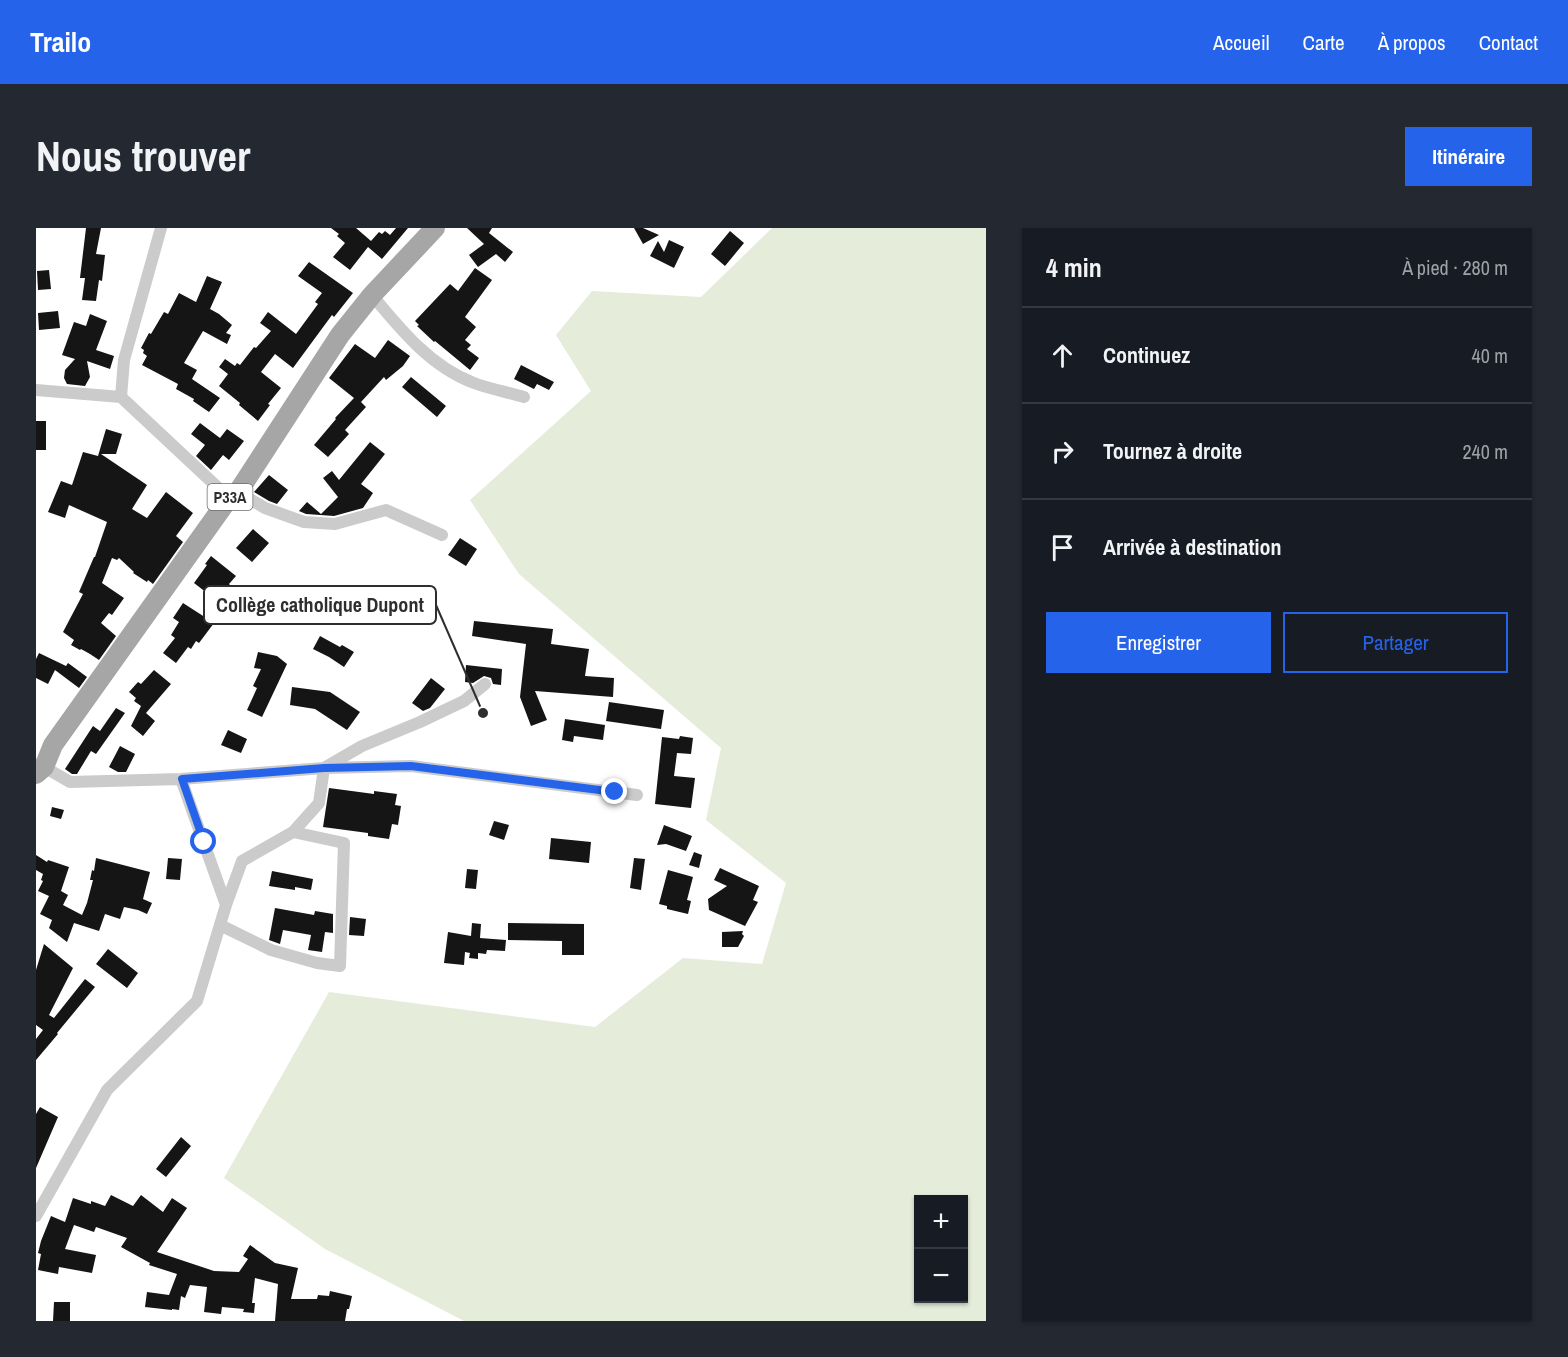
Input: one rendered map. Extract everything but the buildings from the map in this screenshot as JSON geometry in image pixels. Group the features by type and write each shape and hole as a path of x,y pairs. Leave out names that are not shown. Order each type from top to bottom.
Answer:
{"main road":[{"name":"P33A","path":"39,768 53,745 233,495 340,335 372,296 435,228"}],"street":[{"path":"121,398 124,360 161,228"},
{"path":"372,296 403,332 448,370 473,382 524,397"},
{"path":"36,390 121,398 233,495 304,522 335,524 386,510 442,535"},
{"path":"324,768 362,746 464,701 485,684"},
{"path":"39,768 70,782 182,779 324,768 411,766 637,795"},
{"path":"36,1216 107,1090 197,1001 242,861 293,832 319,803 324,768"},
{"path":"182,779 226,905"},
{"path":"220,925 272,950 317,963 340,966 344,843 293,832"}],"green space":[{"path":"772,228 986,228 986,1321 464,1321 325,1249 224,1178 329,992 595,1027 683,958 762,964 786,883 706,820 721,748 519,574 470,500 591,391 556,335 592,291 701,297"}],"place":[{"name":"Collège catholique Dupont","path":"483,713"}],"route":[{"path":"204,842 182,779 324,768 411,766 615,792"}]}
